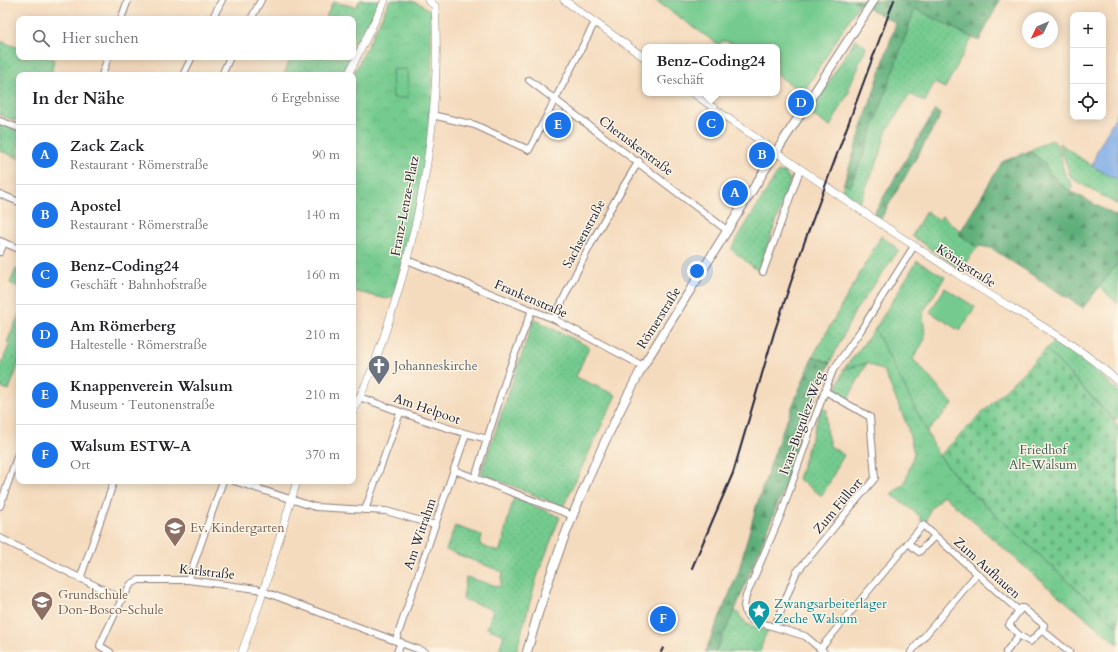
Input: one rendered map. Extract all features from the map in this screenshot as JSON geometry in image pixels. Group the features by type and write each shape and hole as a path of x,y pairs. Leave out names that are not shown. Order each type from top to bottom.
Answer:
{"main road":[{"name":"Römerstraße","path":"527,652 552,568 571,515 611,428 643,366 776,152 874,0"}],"street":[{"path":"122,16 128,0"},
{"path":"214,16 222,0"},
{"path":"253,16 261,0"},
{"path":"356,59 385,0"},
{"name":"Franz-Lenze-Platz","path":"356,404 374,363 407,260 420,197 432,115 435,79 436,17 435,6 428,0"},
{"path":"564,0 642,56"},
{"path":"432,115 475,125 529,150 595,22"},
{"path":"103,72 107,60"},
{"path":"184,72 190,60"},
{"path":"223,72 229,60"},
{"path":"349,72 355,60"},
{"name":"Cheruskerstraße","path":"529,80 639,161 728,230"},
{"name":"Königstraße","path":"697,96 800,170 986,294 1056,336 1118,382"},
{"path":"0,121 16,127"},
{"name":"Sachsenstraße","path":"554,319 586,251 609,208 639,161"},
{"path":"763,272 800,170"},
{"path":"0,194 16,201"},
{"path":"0,252 2,242 16,248"},
{"name":"Ivan-Bugulez-Weg","path":"775,626 751,620 746,614 744,606 746,596 782,512 825,391 840,360 861,330 914,246"},
{"name":"Frankenstraße","path":"407,260 554,319 643,366"},
{"path":"475,478 508,372 532,310"},
{"name":"Zum Füllort","path":"775,626 796,573 875,478 870,417 825,391"},
{"name":"Am Helpoot","path":"359,397 400,413 466,434 488,439"},
{"path":"365,510 400,413"},
{"name":"Am Witrahm","path":"397,652 399,641 435,525 466,434"},
{"path":"0,506 16,460"},
{"path":"454,470 571,515"},
{"path":"80,579 113,484"},
{"path":"188,580 222,484"},
{"path":"243,484 315,507 399,513 435,525"},
{"path":"242,652 263,591 296,484"},
{"name":"Zum Aufhauen","path":"908,543 923,525 1018,611 1023,608 1034,616 1044,625 1042,630 1069,652"},
{"path":"775,626 805,636 822,651 908,543 919,552 935,536"},
{"path":"0,538 122,599"},
{"path":"911,652 977,574"},
{"name":"Karlstraße","path":"110,652 100,646 122,599 131,584 139,580 188,580 263,591 425,652"},
{"path":"1018,611 1009,625 1019,635 1030,642 1042,630"},
{"path":"1006,652 1019,635"}],"green space":[{"path":"360,0 380,0 356,48 356,16 326,16 333,2 356,7"},
{"path":"390,0 403,0 418,3 423,5 431,13 432,89 426,160 411,229 393,297 387,299 356,292 356,72 354,72"},
{"path":"655,0 854,0 859,4 803,93 780,77 780,44 732,44 722,41 720,44 718,44"},
{"path":"854,0 1000,0 979,41 915,9 866,148 850,187 844,183 896,23"},
{"path":"915,8 972,38 945,88 934,83 925,102 910,94 886,132 880,155 860,202 842,191 844,183 850,187"},
{"path":"856,39 866,47 858,66 859,67 848,88 850,90 830,127 809,113"},
{"path":"0,41 16,47 16,60 54,60 52,72 16,72 16,121 0,115"},
{"path":"290,60 350,60 344,72 285,72"},
{"path":"407,69 408,98 393,98 392,70"},
{"path":"935,110 941,115 880,220 873,215"},
{"path":"0,124 16,130 16,157 0,151"},
{"path":"1051,140 1056,143 1064,171 1071,182 1072,188 1069,191 1049,173 1044,162 1029,151"},
{"path":"1059,143 1092,166 1118,180 1118,205 1071,178"},
{"path":"1029,151 1044,162 1049,173 1065,188 1118,217 1118,263 1083,308 991,248 973,245 959,234 1002,162"},
{"path":"778,172 785,172 790,179 788,189 758,271 731,249"},
{"path":"926,211 939,220 942,216 979,246 960,269 912,236"},
{"path":"881,236 899,250 855,311 830,363 813,356"},
{"path":"917,261 945,277 923,312 925,339 913,359 953,404 927,432 875,329"},
{"path":"1118,263 1118,304 1099,286"},
{"path":"16,269 16,286 10,283"},
{"path":"945,288 975,307 960,331 930,312"},
{"path":"534,319 589,347 576,377 616,395 563,507 481,473"},
{"path":"16,321 16,371 9,390 0,387 0,367 10,343 7,342"},
{"path":"875,329 939,456 964,486 1118,627 1118,644 1049,588 943,495 930,510 925,525 922,523 920,516 891,494 905,483 914,453 907,425 884,371 867,363 844,369"},
{"path":"1054,341 1088,364 1118,391 1118,418 1114,420 1046,349"},
{"name":"Friedhof Alt-Walsum","path":"1046,349 1118,425 1118,627 964,486 939,456"},
{"path":"813,356 830,363 798,439 790,474 735,610 715,652 705,652 738,573 756,507 781,434"},
{"path":"867,363 848,399 835,393 844,369"},
{"path":"821,408 827,410 826,428 830,446 844,455 822,496 798,479"},
{"path":"514,497 560,517 537,577 516,652 498,652 504,635 487,628 493,610 463,599 466,577 500,587 503,572 446,550 455,526 482,535 480,545 499,552 505,535 504,534"},
{"path":"735,610 747,624 768,631 764,638 760,652 715,652"}],"water":[{"path":"1118,112 1118,180 1092,166 1098,149"}],"railway":[{"path":"692,568 733,473 774,333 803,246 894,0"},
{"path":"661,652 663,648"}],"place":[{"name":"Am Römerberg","path":"801,103"},
{"name":"Benz-Coding24","path":"711,124"},
{"name":"Knappenverein Walsum","path":"558,125"},
{"name":"Apostel","path":"762,155"},
{"name":"Zack Zack","path":"735,193"},
{"name":"Johanneskirche","path":"379,386"},
{"name":"Ev. Kindergarten","path":"175,548"},
{"name":"Walsum ESTW-A","path":"663,619"},
{"name":"Grundschule Don-Bosco-Schule","path":"42,622"},
{"name":"Zwangsarbeiterlager Zeche Walsum","path":"759,630"}]}
